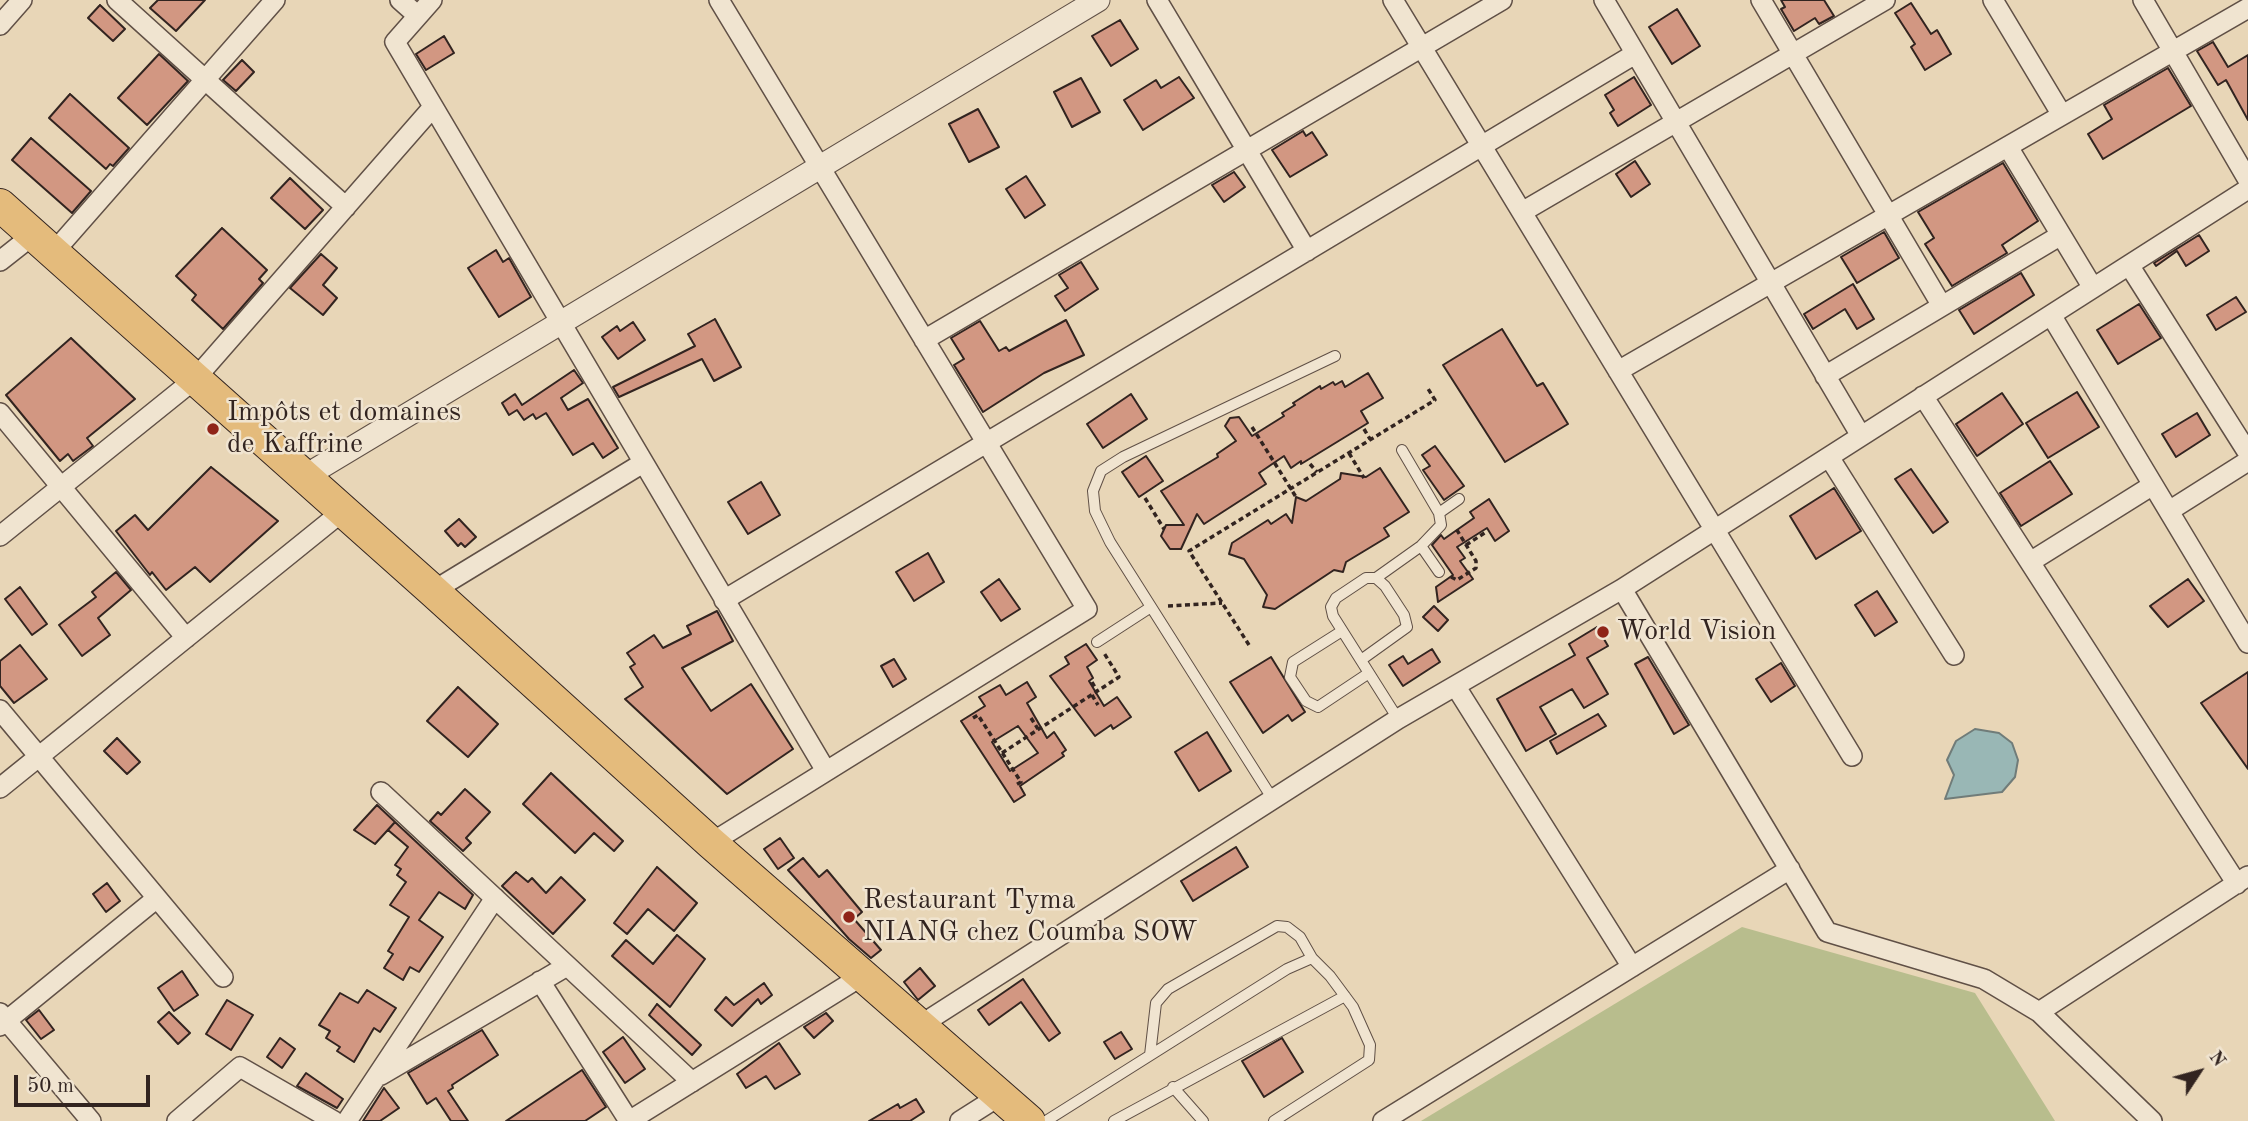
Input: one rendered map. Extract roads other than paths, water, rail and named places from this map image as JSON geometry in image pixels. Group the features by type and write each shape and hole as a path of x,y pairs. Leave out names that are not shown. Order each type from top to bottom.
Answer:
{"highway":[{"path":"0,205 433,590 711,842 1029,1121"}],"street":[{"path":"0,25 22,0"},
{"path":"117,0 346,207"},
{"path":"0,261 43,244 205,80 275,0"},
{"path":"400,0 418,16"},
{"path":"432,0 395,42 826,771"},
{"path":"711,842 1087,609 719,0"},
{"path":"304,477 1098,0"},
{"path":"1157,0 1307,251"},
{"path":"1393,0 1852,756"},
{"path":"924,340 1503,0"},
{"path":"1604,0 1861,436"},
{"path":"1761,0 1942,306"},
{"path":"1522,212 1885,0"},
{"path":"1993,0 2062,116"},
{"path":"2143,0 2248,180"},
{"path":"1618,371 2248,8"},
{"path":"724,600 1636,54"},
{"path":"0,536 194,379 433,107"},
{"path":"2008,147 2093,288"},
{"path":"919,1026 1398,719 1622,589 2248,189"},
{"path":"1825,376 2061,235"},
{"path":"2129,265 2248,453"},
{"path":"2051,314 2248,643"},
{"path":"1923,396 2242,880 2039,1013"},
{"path":"0,413 186,638"},
{"path":"1829,457 1954,655"},
{"path":"2169,511 2248,461"},
{"path":"433,590 643,463"},
{"path":"2030,562 2153,485"},
{"path":"0,788 343,511"},
{"path":"1622,589 1827,932 1984,979 2039,1013 2152,1121"},
{"path":"1456,687 1632,967"},
{"path":"0,710 223,977"},
{"path":"381,792 692,1082"},
{"path":"1383,1121 1790,869"},
{"path":"91,1121 2,1020 157,898"},
{"path":"347,1121 495,898"},
{"path":"376,1078 567,966"},
{"path":"540,981 629,1121 862,975"},
{"path":"177,1121 240,1067 334,1121"},
{"path":"960,1121 1001,1095"}],"lane":[{"path":"1272,798 1095,511 1093,491 1101,471 1123,457 1335,356"},
{"path":"1398,719 1342,631 1331,607 1336,598 1366,578 1376,578 1422,546 1441,525 1442,512 1402,450"},
{"path":"1442,512 1459,499"},
{"path":"1422,546 1439,572"},
{"path":"1361,660 1407,627 1385,586 1376,578"},
{"path":"1097,642 1152,607"},
{"path":"1342,631 1293,662 1290,677 1306,701 1318,707 1369,673"},
{"path":"1150,1055 1156,1003 1168,989 1277,926 1287,927 1300,937 1312,958 1345,996 1370,1045 1369,1059 1273,1121"},
{"path":"1046,1121 1287,969 1312,958"},
{"path":"1114,1121 1345,996"},
{"path":"1173,1087 1203,1121"}],"water":[{"path":"1975,729 1999,733 2012,743 2018,760 2015,777 2002,792 1945,799 1954,775 1947,760 1956,741"}],"place":[{"name":"Impôts et domaines de Kaffrine","path":"213,429"},
{"name":"World Vision","path":"1603,632"},
{"name":"Restaurant Tyma NIANG chez Coumba SOW","path":"849,917"}]}
